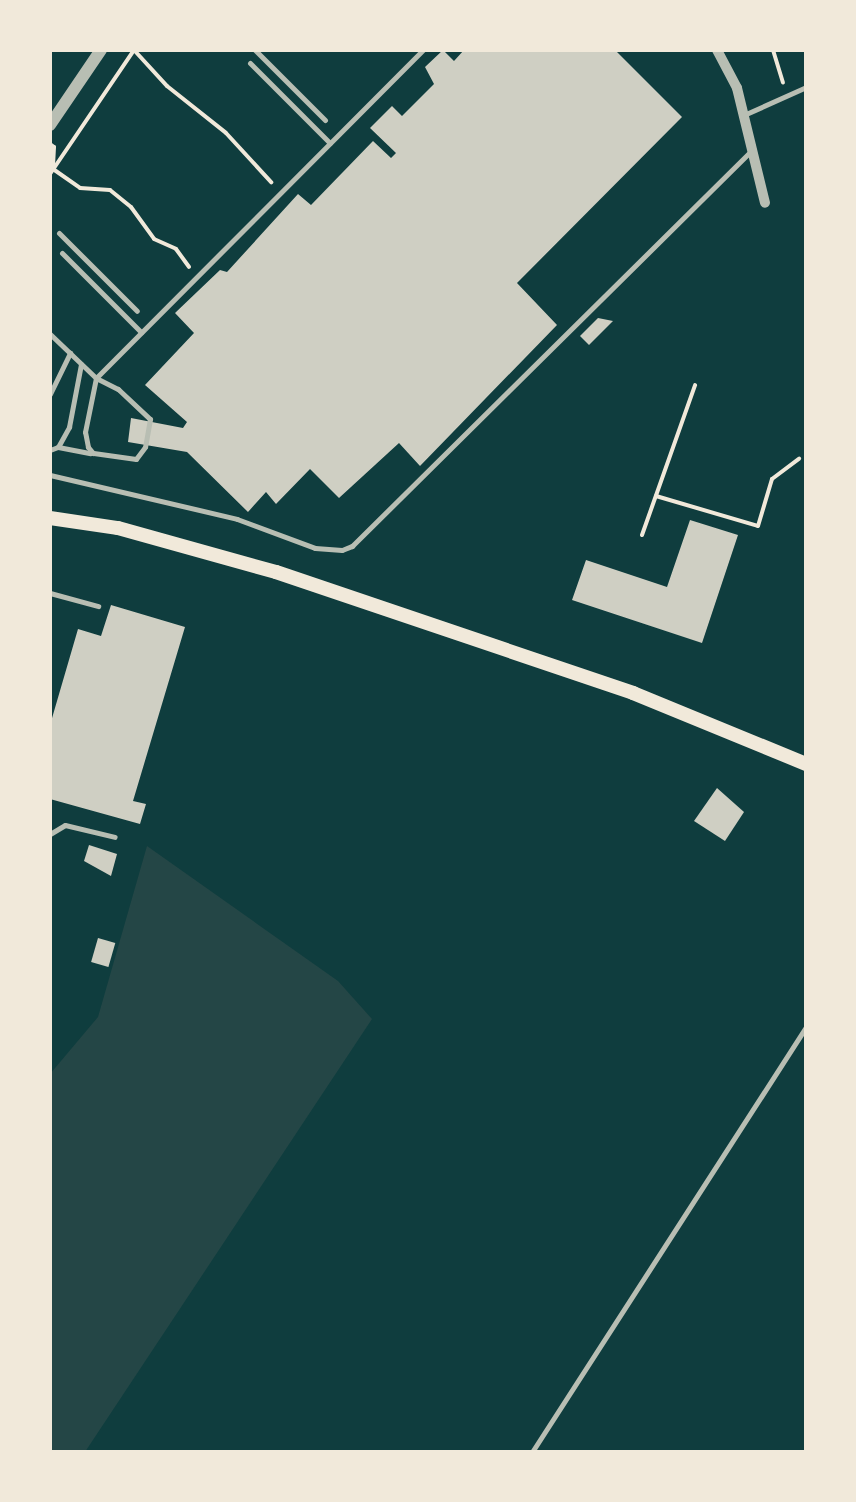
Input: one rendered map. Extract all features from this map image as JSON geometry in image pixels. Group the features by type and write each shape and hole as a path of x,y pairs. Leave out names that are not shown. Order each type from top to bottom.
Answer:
{"main road":[{"path":"50,518 118,528 311,584 633,693 806,764"}],"street":[{"path":"50,125 101,50"},
{"path":"718,50 737,88 764,203"}],"lane":[{"path":"255,50 326,120"},
{"path":"94,453 85,432 96,378 423,50"},
{"path":"250,63 330,143"},
{"path":"744,115 806,87"},
{"path":"50,476 238,519 315,548 342,550 352,546 753,149"},
{"path":"59,234 138,311"},
{"path":"62,253 141,332"},
{"path":"50,334 96,378 118,388 150,419 145,447 136,459 58,447 50,450"},
{"path":"50,394 70,353"},
{"path":"58,447 69,427 81,364"},
{"path":"50,593 98,606"},
{"path":"50,834 66,825 115,837"},
{"path":"532,1452 806,1026"}],"path":[{"path":"52,171 134,50 168,86 226,133 282,192"},
{"path":"773,50 777,72 789,96"},
{"path":"50,144 54,147 52,171"},
{"path":"52,171 80,188 110,190 132,207 154,239 176,249 197,276"},
{"path":"642,535 695,386"},
{"path":"656,496 758,526 772,479 799,459"}],"shaded area":[{"path":"147,846 338,981 372,1019 85,1452 50,1452 50,1074 98,1017"}],"building":[{"path":"443,50 454,61 464,50 615,50 682,117 517,283 557,325 420,466 399,443 339,498 310,469 276,504 266,492 248,512 187,452 128,442 131,418 183,428 187,422 145,385 194,333 175,313 220,270 227,272 298,194 311,205 373,141 391,158 396,153 370,128 392,106 402,116 434,84 425,67"},
{"path":"598,318 613,321 589,345 580,336"},
{"path":"690,520 738,535 702,643 572,600 586,560 667,587"},
{"path":"111,605 185,627 133,801 146,804 140,824 50,799 50,725 78,629 101,636"},
{"path":"717,788 744,812 725,841 694,821"},
{"path":"89,845 117,854 111,876 84,861"},
{"path":"98,938 115,943 108,967 91,962"}]}
